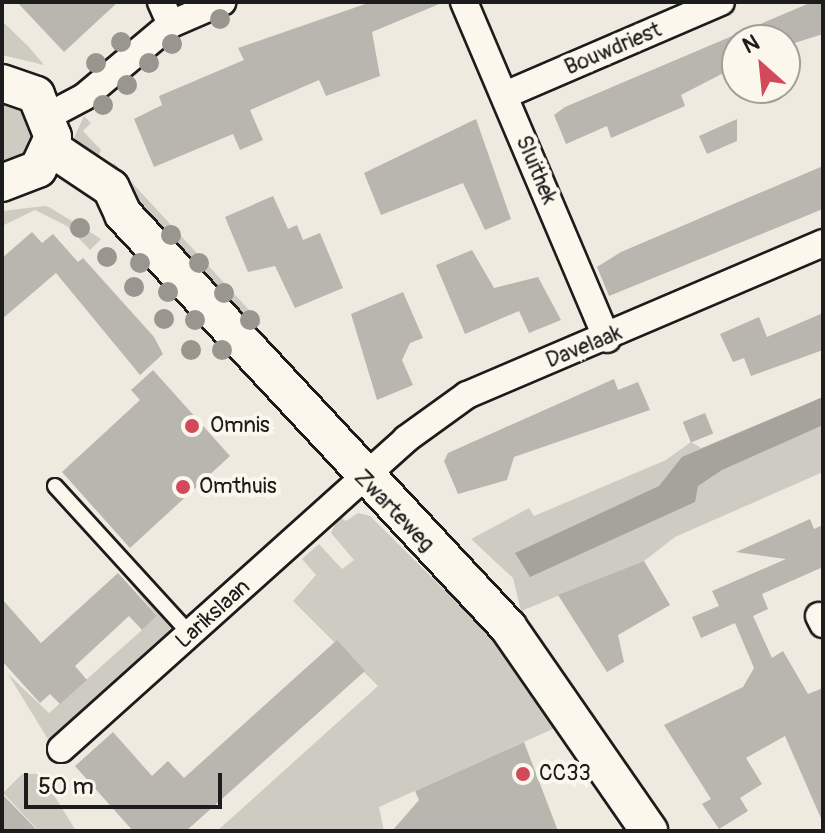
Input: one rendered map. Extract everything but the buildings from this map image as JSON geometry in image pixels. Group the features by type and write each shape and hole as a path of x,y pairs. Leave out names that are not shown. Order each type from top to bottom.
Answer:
{"street":[{"path":"2,183 46,144 84,97 166,13 222,2"},
{"name":"Sluithek","path":"464,2 607,339"},
{"name":"Bouwdriest","path":"505,95 721,2"},
{"name":"Zwarteweg","path":"2,83 26,88 46,144 98,209 117,208 363,479 508,627 649,831"},
{"name":"Davelaak","path":"363,479 467,395 607,339 823,243"},
{"name":"Larikslaan","path":"61,749 363,479"}],"lane":[{"path":"55,486 190,634"}],"shaded area":[{"path":"2,21 29,47 44,65 2,55"},
{"path":"2,94 34,107 36,153 2,170"},
{"path":"84,116 91,123 83,131 101,150 97,160 74,138"},
{"path":"114,163 261,323 251,332 173,247 110,168"},
{"path":"45,206 101,239 90,250 67,226 35,210 2,226 2,211"},
{"path":"823,397 823,472 675,537 644,561 521,611 513,578 471,539 529,508 534,516 666,460 691,442 701,448"},
{"path":"823,397 823,425 722,470 698,486 695,502 530,577 515,553 659,486 682,457"},
{"path":"358,513 370,516 485,630 555,728 379,807 384,831 217,831 378,686 293,601 316,575 302,559 319,544 342,569 354,560 331,533 339,516 346,521"},
{"path":"120,571 176,633 49,741 8,674 49,713 142,630 157,616"},
{"path":"22,774 41,774 76,831 39,831 3,793"}],"place":[{"name":"Omnis","path":"192,426"},
{"name":"Omthuis","path":"183,487"},
{"name":"CC33","path":"523,774"}]}
